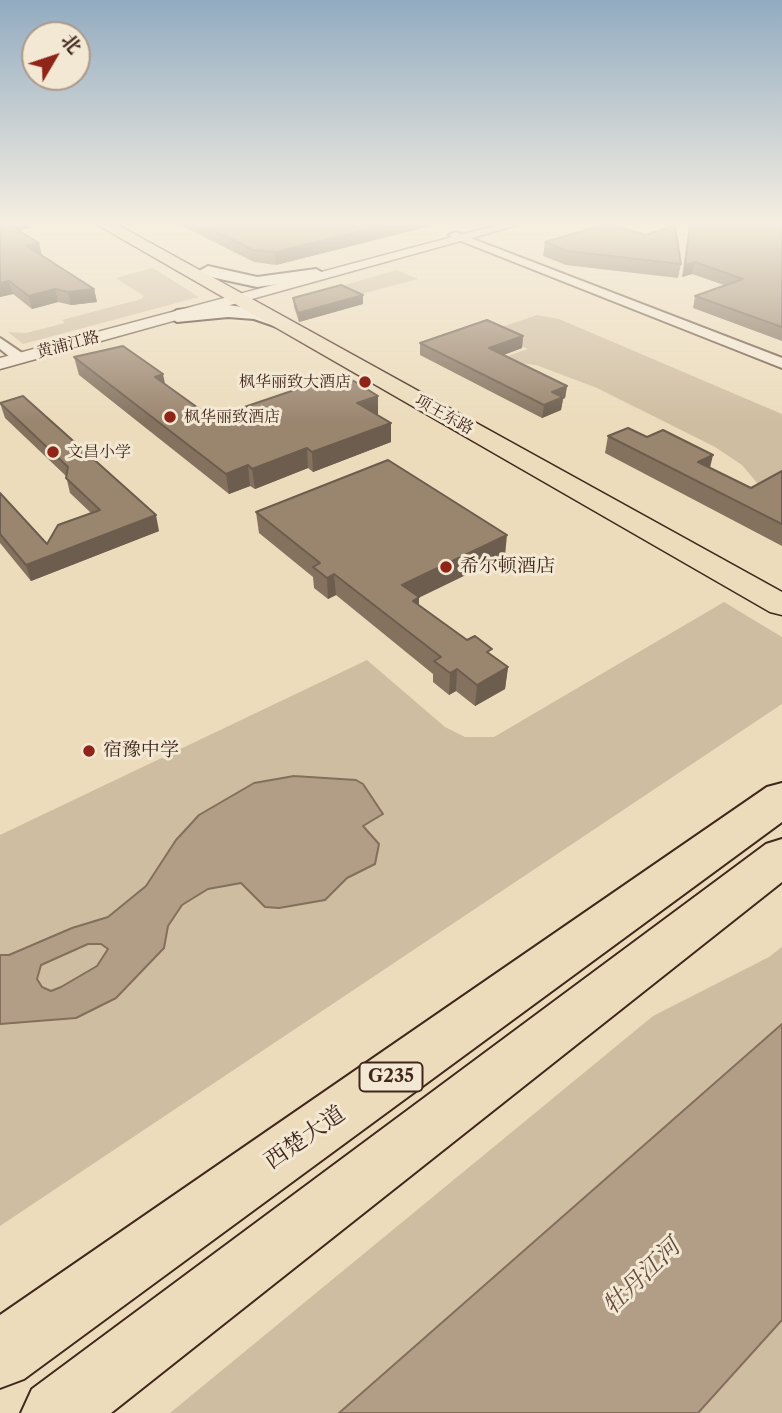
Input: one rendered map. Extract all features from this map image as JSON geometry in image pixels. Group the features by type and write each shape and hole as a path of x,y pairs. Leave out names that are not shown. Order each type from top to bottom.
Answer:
{"highway":[{"name":"西楚大道","path":"0,1355 782,800"},
{"path":"56,1413 782,857"}],"main road":[{"path":"174,314 204,295 203,291"},
{"name":"项王东路","path":"232,291 782,605"},
{"path":"174,314 228,311 284,320 287,297 296,291"},
{"name":"项王东路","path":"284,320 782,583"}],"street":[{"path":"241,296 260,291"},
{"path":"599,291 782,363"},
{"name":"黄浦江路","path":"9,359 241,296"},
{"path":"0,342 9,359"}],"shaded area":[{"path":"136,291 189,291 199,297 23,344 8,332 26,333 65,323 62,320 144,296"},
{"path":"350,291 373,291 358,295"},
{"path":"537,315 559,319 782,414 782,480 758,484 742,465 715,447 597,388 536,365 496,360 528,349 490,331"},
{"path":"724,602 782,637 782,704 0,1226 0,835 367,660 445,727 465,737 494,737"},
{"path":"782,947 782,1413 170,1413 653,1016 769,957"}],"water":[{"path":"294,776 356,780 363,784 383,814 363,826 379,844 375,864 347,878 325,900 279,908 265,907 241,883 208,889 182,905 168,926 164,948 116,998 76,1018 0,1024 0,955 9,955 72,928 108,917 146,886 176,840 199,815 254,783","holes":["88,944 101,944 108,949 97,966 51,991 42,987 37,979 41,965"]},
{"name":"牡丹江河","path":"782,1024 782,1320 698,1413 339,1413"}],"building":[{"path":"22,291 48,291 29,296"},
{"path":"319,291 354,291 363,295 298,313 293,298"},
{"path":"709,291 782,291 782,327 695,296"},
{"path":"487,320 523,336 489,348 567,386 552,392 563,397 544,405 420,343"},
{"path":"123,346 163,374 155,377 212,418 321,381 328,385 349,378 378,396 357,403 391,423 312,452 307,448 252,469 248,465 226,474 74,357"},
{"path":"23,396 156,515 26,565 0,534 0,493 47,544 58,525 100,510 66,478 68,467 0,403"},
{"path":"628,428 647,437 663,430 713,455 698,462 751,488 782,471 782,524 608,436"},
{"path":"388,460 507,535 402,585 419,597 413,601 467,640 475,636 492,649 487,652 508,667 477,685 457,669 450,673 434,661 441,657 334,574 327,578 313,567 320,563 256,512"}],"place":[{"name":"枫华丽致大酒店","path":"365,382"},
{"name":"枫华丽致酒店","path":"170,417"},
{"name":"文昌小学","path":"53,452"},
{"name":"希尔顿酒店","path":"446,567"},
{"name":"宿豫中学","path":"89,751"}]}
